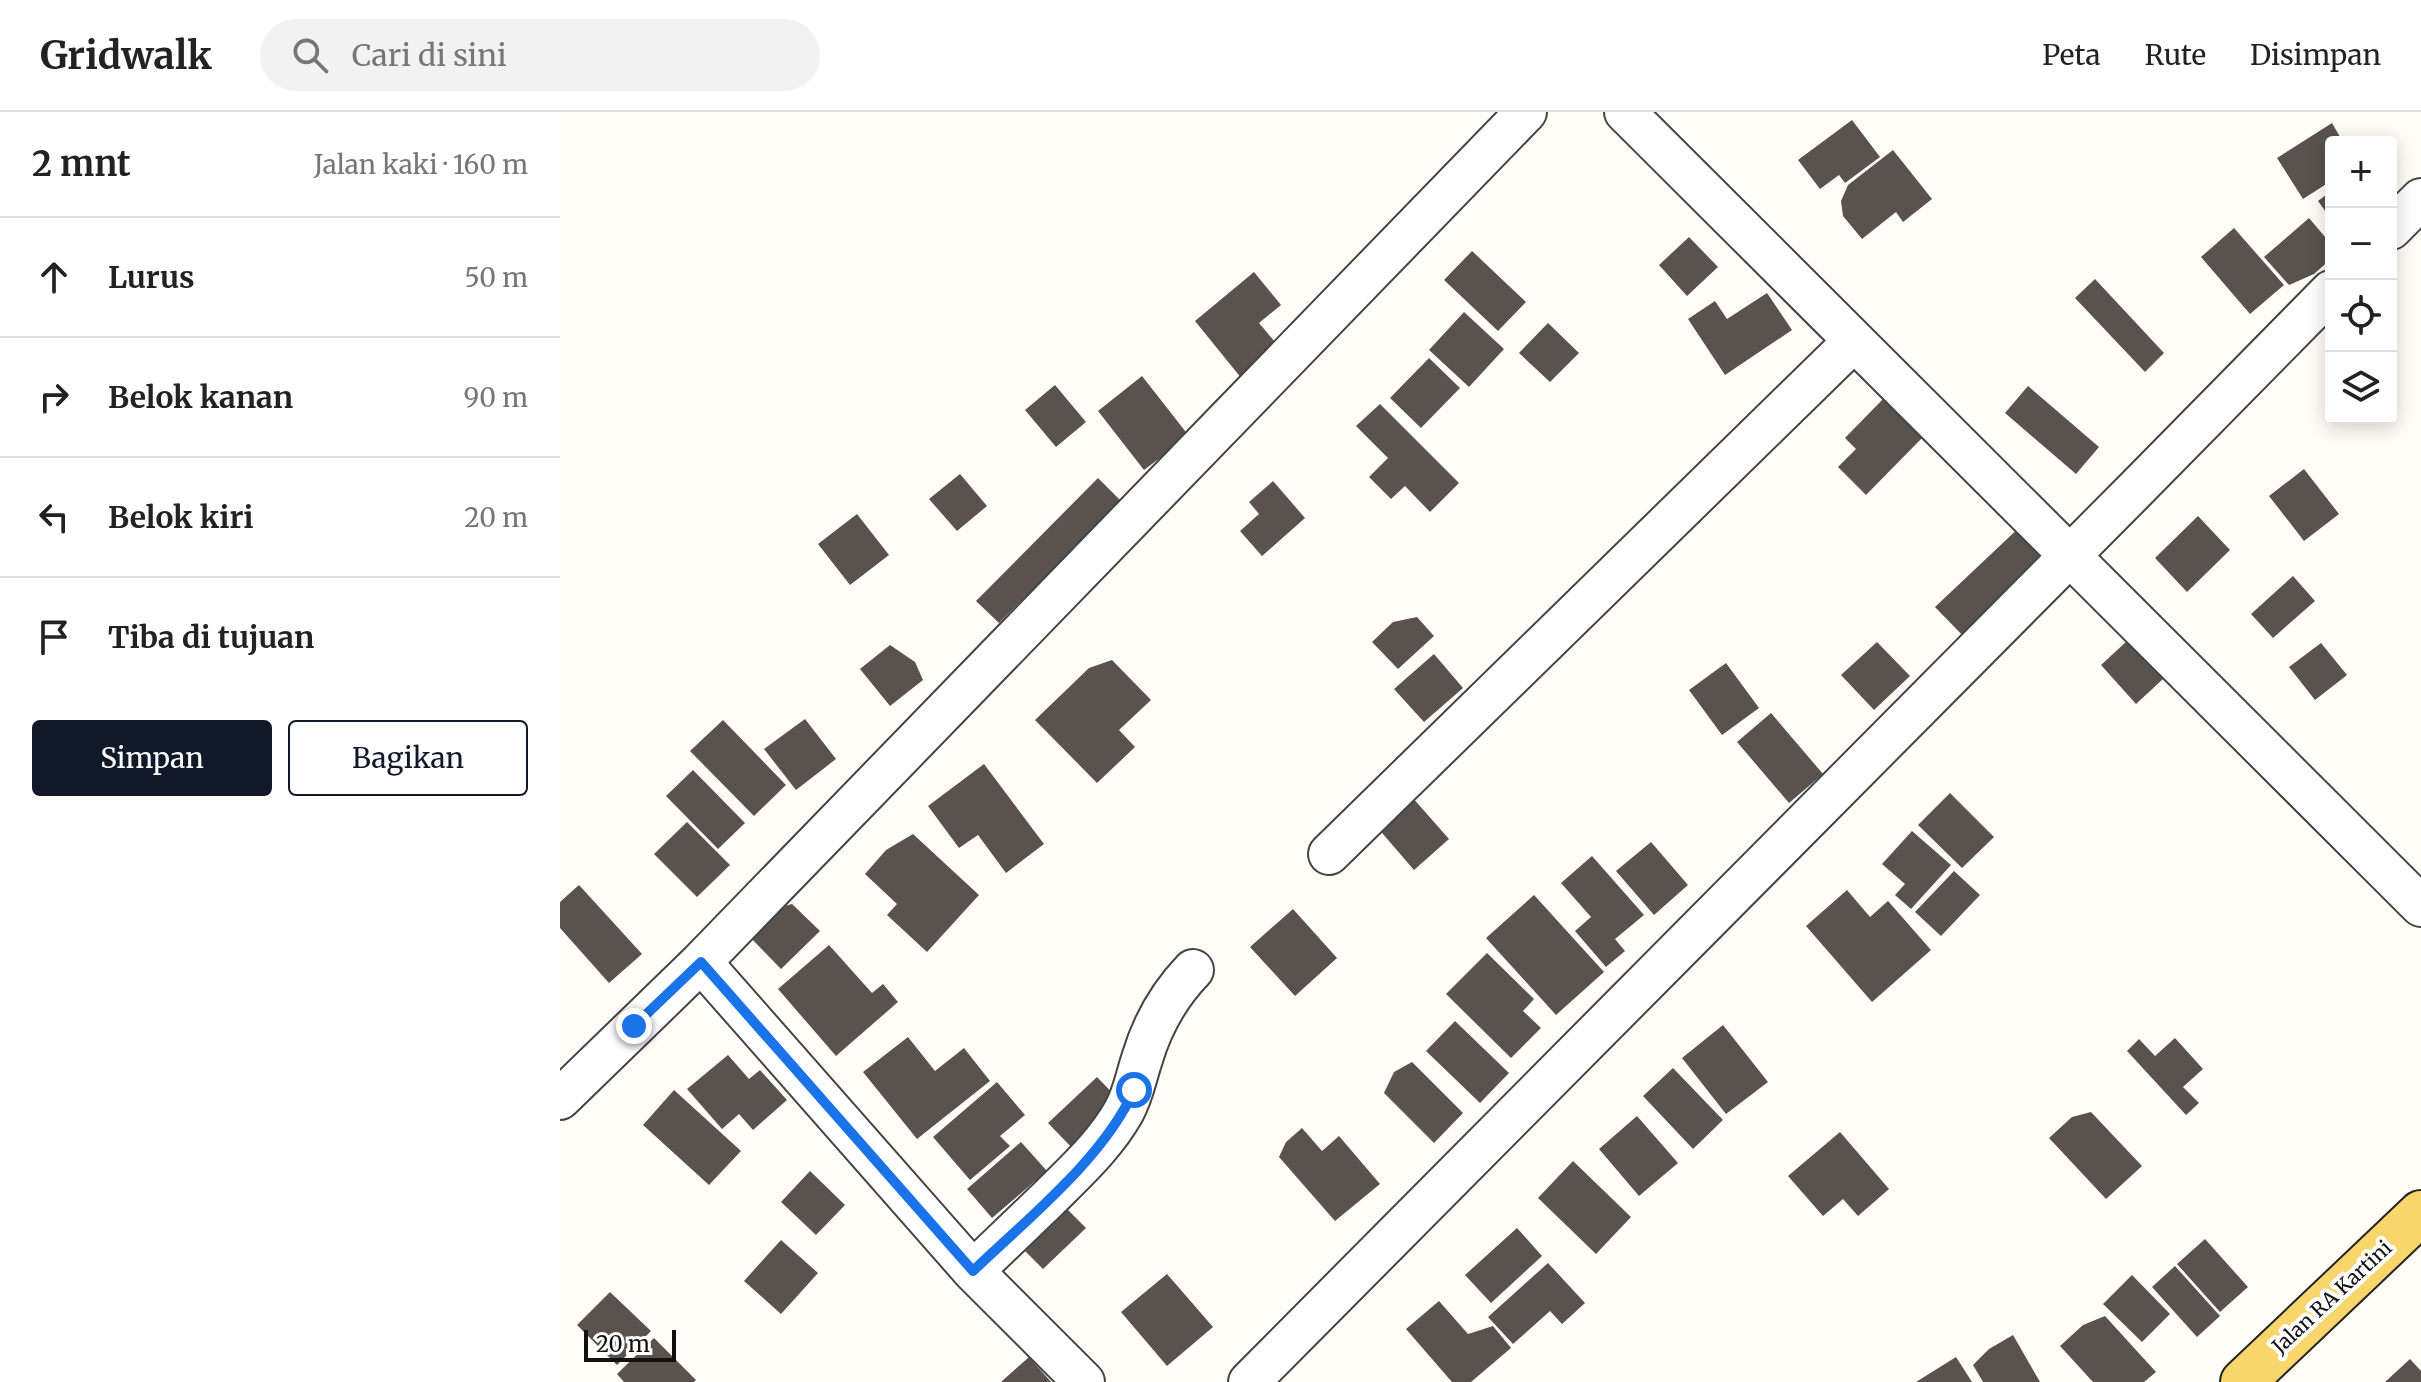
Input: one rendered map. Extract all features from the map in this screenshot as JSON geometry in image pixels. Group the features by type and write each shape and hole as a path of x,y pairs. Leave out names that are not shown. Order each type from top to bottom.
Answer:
{"main road":[{"name":"Jalan RA Kartini","path":"2243,1382 2421,1213"}],"street":[{"path":"560,1099 701,962 1526,112"},
{"path":"1625,112 2421,906"},
{"path":"2397,223 2421,199"},
{"path":"1249,1382 2325,297"},
{"path":"1329,854 1854,341"},
{"path":"701,962 973,1271 1084,1382"},
{"path":"973,1271 1108,1136 1134,1090 1156,1021 1175,989 1193,970"}],"building":[{"path":"1852,120 1880,157 1845,183 1839,175 1820,189 1798,160"},
{"path":"2332,123 2340,136 2325,136 2325,185 2303,199 2277,158"},
{"path":"1893,150 1932,199 1903,222 1896,212 1862,239 1843,216 1841,201 1848,185"},
{"path":"2325,196 2325,211 2318,201"},
{"path":"2309,218 2325,237 2325,264 2314,274 2289,285 2264,257"},
{"path":"2234,228 2284,285 2250,314 2201,257"},
{"path":"1689,237 1718,267 1687,296 1659,265"},
{"path":"1472,251 1526,302 1498,331 1444,280"},
{"path":"1254,272 1281,305 1259,323 1280,348 1242,379 1195,321"},
{"path":"2095,279 2164,353 2145,372 2075,298"},
{"path":"1767,293 1792,330 1725,375 1688,319 1715,301 1727,319"},
{"path":"1464,312 1504,349 1469,387 1429,350"},
{"path":"1548,323 1579,353 1550,382 1519,353"},
{"path":"1429,358 1460,388 1421,428 1390,398"},
{"path":"1142,376 1189,436 1144,470 1098,411"},
{"path":"1055,385 1086,422 1056,447 1025,410"},
{"path":"2028,386 2099,447 2076,474 2005,413"},
{"path":"1883,399 1922,438 1866,495 1838,467 1856,449 1845,438"},
{"path":"1380,404 1459,483 1430,512 1405,486 1391,499 1369,477 1388,458 1356,426"},
{"path":"2304,469 2339,514 2304,541 2269,496"},
{"path":"960,474 987,506 957,531 929,499"},
{"path":"1098,478 1121,501 999,623 976,601"},
{"path":"1273,481 1305,518 1262,556 1240,531 1259,514 1249,502"},
{"path":"857,514 889,555 850,585 818,544"},
{"path":"2198,516 2230,550 2187,592 2155,558"},
{"path":"2024,523 2057,558 1969,642 1935,607"},
{"path":"2293,576 2315,601 2273,638 2251,614"},
{"path":"1417,617 1434,636 1398,669 1372,642 1393,622"},
{"path":"2127,641 2163,679 2136,704 2101,665"},
{"path":"1877,642 1910,676 1874,710 1841,675"},
{"path":"2321,643 2347,675 2315,700 2289,667"},
{"path":"890,645 915,662 923,680 890,706 860,669"},
{"path":"1434,654 1463,688 1424,722 1394,689"},
{"path":"1112,660 1151,700 1119,730 1135,747 1097,783 1035,720 1089,668"},
{"path":"1726,663 1759,708 1722,735 1689,690"},
{"path":"1771,713 1823,774 1789,803 1737,742"},
{"path":"805,719 836,759 796,790 764,749"},
{"path":"723,720 786,785 754,816 690,751"},
{"path":"984,764 1044,844 1006,873 978,835 959,848 928,806"},
{"path":"693,770 745,823 718,849 666,796"},
{"path":"1404,788 1449,839 1414,870 1370,819"},
{"path":"1950,793 1994,837 1962,868 1918,825"},
{"path":"687,822 730,865 697,897 654,854"},
{"path":"1912,831 1951,865 1911,909 1895,895 1905,884 1882,864"},
{"path":"913,834 979,895 927,952 887,915 897,904 865,874 886,850"},
{"path":"1651,842 1688,885 1654,915 1616,871"},
{"path":"1592,856 1644,915 1615,939 1625,951 1606,967 1575,931 1591,917 1561,883"},
{"path":"1954,871 1980,895 1941,936 1915,912"},
{"path":"579,885 642,954 609,983 560,928 560,902"},
{"path":"1847,890 1870,917 1888,901 1931,950 1872,1002 1806,926"},
{"path":"1534,895 1604,972 1556,1015 1486,938"},
{"path":"792,904 820,931 781,969 749,936 777,908"},
{"path":"1293,909 1337,958 1295,996 1250,947"},
{"path":"829,945 872,993 883,984 898,1002 836,1056 778,989"},
{"path":"1487,953 1534,999 1523,1011 1541,1028 1511,1058 1446,994"},
{"path":"1455,1021 1509,1073 1480,1103 1426,1051"},
{"path":"1723,1025 1768,1082 1726,1114 1682,1058"},
{"path":"908,1037 935,1071 964,1048 990,1081 917,1139 863,1072"},
{"path":"2175,1038 2203,1069 2183,1087 2199,1103 2186,1115 2127,1051 2139,1039 2155,1056"},
{"path":"728,1055 749,1079 760,1070 787,1100 753,1130 739,1114 722,1129 687,1089"},
{"path":"1412,1062 1463,1113 1434,1143 1384,1093 1394,1072"},
{"path":"1673,1068 1723,1120 1693,1149 1643,1096"},
{"path":"1097,1077 1125,1106 1077,1153 1048,1123"},
{"path":"997,1082 1025,1115 1000,1136 1010,1146 970,1180 933,1137"},
{"path":"674,1090 741,1151 709,1185 643,1125"},
{"path":"2091,1112 2142,1166 2106,1199 2049,1138 2072,1117"},
{"path":"1637,1116 1678,1163 1639,1196 1599,1149"},
{"path":"1302,1128 1322,1151 1339,1136 1380,1184 1335,1221 1279,1157 1286,1142"},
{"path":"1840,1132 1889,1189 1858,1216 1843,1199 1823,1216 1788,1176"},
{"path":"1021,1142 1047,1171 992,1218 967,1189"},
{"path":"1573,1161 1631,1217 1596,1254 1538,1198"},
{"path":"810,1171 845,1205 816,1235 781,1202"},
{"path":"1060,1202 1086,1228 1043,1269 1017,1243"},
{"path":"1517,1228 1542,1256 1491,1303 1465,1275"},
{"path":"2205,1239 2248,1287 2220,1312 2177,1264"},
{"path":"781,1240 818,1273 781,1314 744,1281"},
{"path":"1548,1263 1585,1303 1562,1324 1550,1311 1513,1344 1488,1317"},
{"path":"2175,1266 2220,1316 2197,1337 2152,1287"},
{"path":"1167,1274 1213,1327 1167,1366 1121,1312"},
{"path":"2132,1275 2170,1314 2142,1342 2103,1304"},
{"path":"610,1292 651,1331 617,1365 577,1325"},
{"path":"1439,1301 1468,1334 1493,1326 1511,1348 1471,1382 1452,1382 1406,1329"},
{"path":"2105,1316 2156,1372 2144,1382 2093,1382 2060,1346 2083,1325"},
{"path":"2013,1335 2040,1382 1983,1382 1973,1365 1989,1349"},
{"path":"654,1338 696,1380 694,1382 624,1382 617,1374"},
{"path":"1029,1357 1051,1382 1001,1382"},
{"path":"1956,1357 1972,1382 1916,1382"},
{"path":"2410,1359 2421,1371 2421,1382 2385,1382"}],"route":[{"path":"634,1026 701,962 973,1271 1108,1136 1134,1090"}]}
